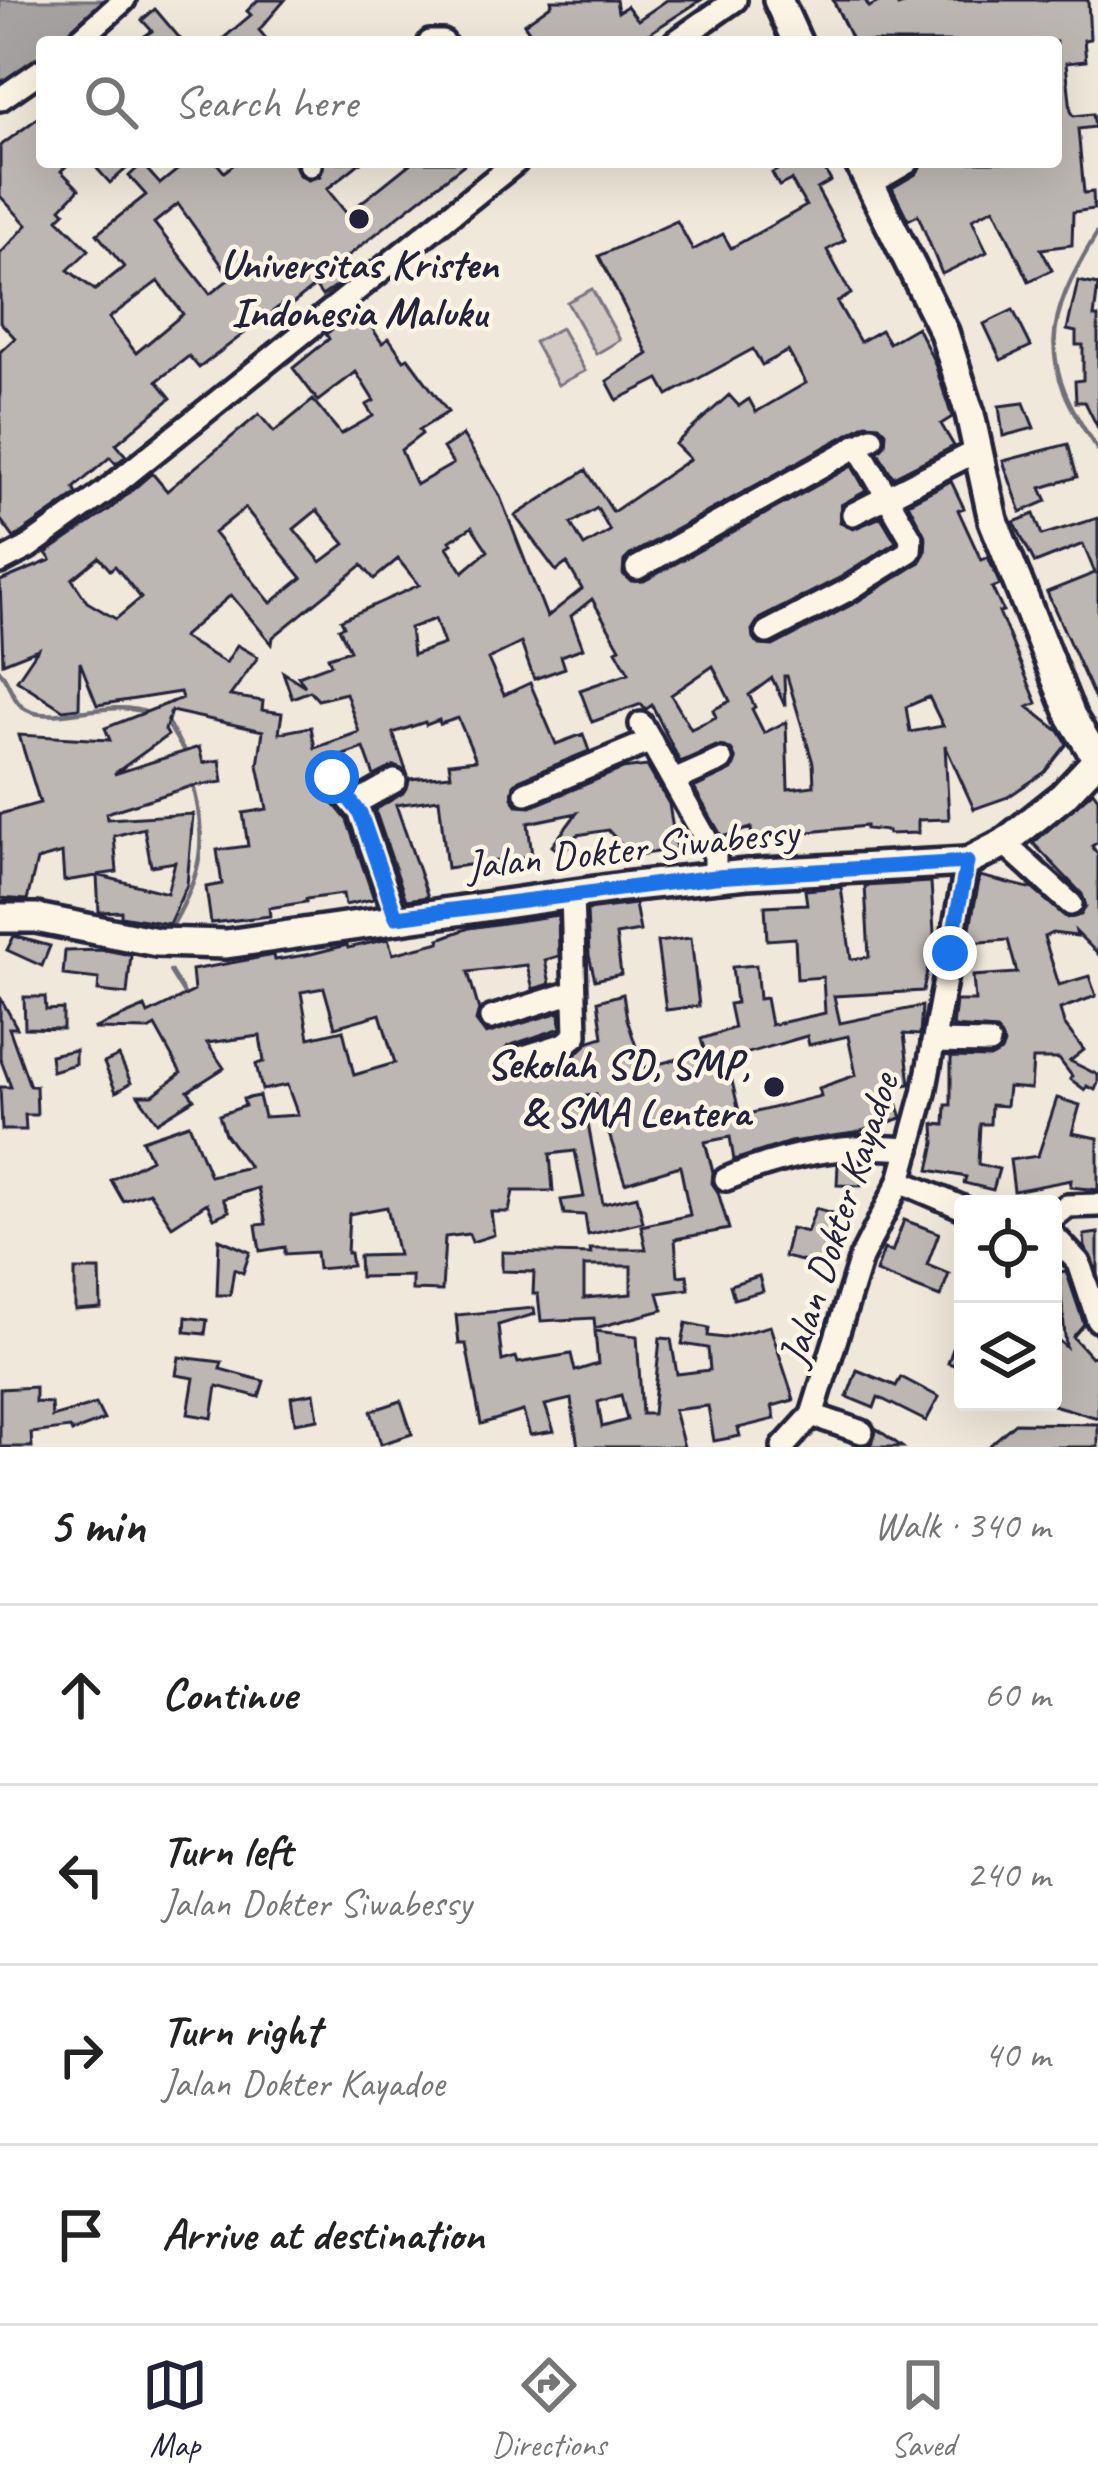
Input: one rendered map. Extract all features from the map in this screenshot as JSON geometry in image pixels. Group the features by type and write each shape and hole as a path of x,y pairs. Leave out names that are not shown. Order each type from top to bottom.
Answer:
{"main road":[{"path":"778,0 794,36"},
{"path":"865,173 956,362 1000,538 1071,716 1098,759"},
{"name":"Jalan Dokter Siwabessy","path":"0,919 36,918 119,937 196,944 238,942 715,877 967,862 1004,843 1063,796 1098,759"}],"street":[{"path":"84,36 124,0"},
{"path":"684,36 735,0"},
{"path":"0,99 36,74"},
{"path":"0,562 105,492 500,168"},
{"path":"638,568 865,441 911,538 910,551 766,632"},
{"path":"853,514 976,451"},
{"path":"526,793 646,733 715,855 715,877"},
{"path":"676,780 721,760"},
{"path":"332,777 354,803 396,917"},
{"path":"354,803 395,781"},
{"path":"1004,843 1071,904"},
{"name":"Jalan Dokter Kayadoe","path":"783,1447 812,1415 861,1258 900,1180 933,1042 967,862"},
{"path":"514,1060 574,1039 572,893"},
{"path":"491,1018 574,992"},
{"path":"933,1042 988,1043"},
{"path":"726,1179 817,1151 909,1149"},
{"path":"900,1180 954,1204"},
{"path":"1062,1209 1098,1205"},
{"path":"1062,1245 1079,1263 1098,1320"},
{"path":"812,1415 862,1432"}],"shaded area":[{"path":"0,0 106,0 67,36 36,36 36,59 0,84"},
{"path":"592,289 620,340 596,354 567,302"},
{"path":"561,328 585,371 558,385 534,342"}],"building":[{"path":"258,0 285,0 259,30 264,36 226,36 251,15 247,11"},
{"path":"551,0 616,0 618,12 627,6 638,20 667,0 701,0 645,36 533,36 524,24 552,4"},
{"path":"833,0 865,0 869,7 883,0 895,0 898,6 916,0 1088,0 1086,61 1066,63 1071,111 1074,116 1093,114 1095,127 1078,129 1084,193 1093,192 1094,209 1073,212 1072,245 1041,249 1052,270 1029,281 994,208 972,219 987,252 942,274 918,215 908,220 892,188 920,168 1062,168 1062,36 850,36"},
{"path":"155,9 178,36 145,36 152,31 142,20"},
{"path":"36,119 36,168 64,168 61,171 79,189 61,208 65,212 58,219 89,250 68,270 95,290 124,267 97,234 146,195 129,176 138,168 146,168 160,184 180,168 221,168 224,172 229,168 296,168 308,180 320,176 322,168 353,168 327,189 347,214 404,168 459,168 334,267 343,282 322,296 315,286 289,307 285,302 199,368 189,356 157,381 171,398 116,444 126,456 116,464 110,457 74,488 77,494 14,538 0,519 0,352 15,338 0,322 0,254 27,225 0,196 0,146","holes":["178,204 231,278 210,294 154,223","158,281 183,314 136,353 109,318"]},
{"path":"96,168 126,169 110,183"},
{"path":"781,168 823,168 831,181 817,189 845,240 827,250 851,294 837,302 860,342 881,330 889,343 917,327 952,417 941,424 954,446 893,477 878,452 885,445 886,432 879,425 866,424 630,555 623,574 630,581 644,581 852,466 866,491 841,505 840,522 853,529 881,517 896,542 759,619 753,638 760,645 773,646 919,563 926,538 908,503 951,481 964,508 958,510 981,560 988,557 1000,585 992,588 1003,611 999,612 1037,703 1028,707 1059,731 1067,744 1045,772 1008,797 974,809 945,745 949,819 918,820 918,833 888,834 866,826 752,838 751,828 722,837 694,788 732,770 736,760 731,749 716,746 680,762 652,705 645,710 641,704 592,722 580,690 629,673 592,599 571,616 583,648 561,656 565,668 534,679 521,643 488,659 504,695 530,683 556,744 583,734 589,751 519,780 512,798 518,806 531,807 622,769 647,766 669,804 676,849 632,856 608,830 577,835 562,854 552,846 577,813 528,823 532,856 447,868 439,799 396,805 428,897 406,900 375,810 403,793 410,779 451,775 449,763 476,760 458,718 440,724 439,720 425,722 393,733 407,773 394,766 374,776 364,748 326,761 317,773 319,786 347,820 374,899 345,905 343,894 306,899 269,908 270,916 211,923 206,887 222,884 217,850 248,846 243,813 267,809 258,765 263,731 171,711 168,735 114,774 199,747 203,763 220,760 223,782 192,786 106,813 107,819 193,814 187,885 169,924 121,916 121,911 99,912 97,876 64,881 62,853 37,860 27,900 0,898 0,814 40,803 19,735 110,740 105,728 182,698 180,692 97,705 80,662 79,708 63,710 17,680 38,649 3,663 0,581 51,560 46,553 152,473 167,491 259,414 274,432 313,400 341,434 373,416 366,405 374,401 356,372 318,401 293,368 329,339 326,334 342,321 345,326 363,314 382,343 389,338 404,360 408,358 448,412 419,430 422,434 401,450 416,485 453,464 443,448 463,435 499,494 547,617 582,589 567,563 556,571 515,516 586,470 613,512 690,459 675,444 729,395 739,406 749,399 756,412 806,383 788,351 762,365 753,349 668,395 659,379 617,400 607,381 648,354 599,256 677,221 693,250 723,234 731,248 806,206 791,180 779,186 772,173","holes":["245,508 302,578 271,603 214,533","597,508 610,531 584,546 571,524","317,510 345,544 321,562 294,529","472,527 488,551 463,572 447,547","99,557 110,570 115,566 141,598 116,619 87,602 72,579","398,559 419,585 341,620 344,626 339,628 350,650 328,657 331,664 298,676 305,686 283,672 292,698 310,691 318,700 346,693 359,732 315,748 311,727 279,733 282,713 262,710 263,701 230,696 258,657 237,645 226,663 182,637 231,595 272,644 273,637 362,565 374,579","435,619 444,644 413,655 410,628","713,666 730,701 713,710 716,717 691,729 671,695","787,676 813,763 814,786 788,789 786,722 764,733 752,709 749,695 772,678 785,706","929,697 943,726 910,732 906,707","144,828 151,866 175,862 167,893 97,875 117,872 114,836"]},
{"path":"1078,281 1098,285 1094,317 1098,317 1098,428 1085,402 1076,402 1075,381 1083,380 1083,345 1076,345 1076,332 1067,330"},
{"path":"1013,310 1031,346 1001,360 984,324"},
{"path":"1024,403 1034,428 1003,436 999,406"},
{"path":"1068,444 1077,477 1041,488 1047,501 1021,512 1003,461"},
{"path":"1034,514 1042,535 1098,518 1098,706 1047,592 1095,573 1083,544 1035,563 1014,522"},
{"path":"1093,791 1098,798 1098,842 1092,846 1098,855 1098,954 1076,932 1077,936 1052,933 1044,937 1059,985 1089,976 1096,996 1060,1009 1064,1024 1084,1050 1070,1061 1098,1075 1095,1090 1087,1086 1085,1090 1070,1079 1059,1059 1033,1059 1031,1089 1008,1087 1006,1106 991,1105 990,1124 980,1124 978,1164 999,1169 993,1190 964,1183 966,1177 929,1170 934,1124 945,1125 946,1105 951,1105 951,1057 990,1058 1004,1044 996,1030 953,1027 956,1001 975,1001 973,976 1017,973 1008,940 967,943 980,876 1033,889 1067,918 1081,915 1086,906 1082,894 1033,843"},
{"path":"931,882 935,950 923,991 834,996 840,1023 922,1006 920,1035 904,1034 910,1084 892,1087 902,1118 855,1133 790,1142 734,1160 730,1137 705,1142 712,1183 729,1229 675,1239 678,1276 687,1275 689,1289 658,1293 663,1310 595,1328 594,1318 541,1321 538,1294 533,1294 534,1272 502,1271 502,1252 591,1254 590,1249 646,1249 641,1226 690,1215 680,1166 625,1183 596,1094 583,1097 603,1204 637,1196 643,1222 588,1235 585,1215 564,1214 561,1200 584,1197 575,1151 550,1154 553,1191 513,1191 509,1212 491,1212 494,1235 472,1242 469,1234 445,1237 442,1291 412,1290 412,1276 360,1277 359,1256 398,1255 387,1207 349,1214 347,1253 352,1266 318,1269 316,1252 285,1254 285,1247 260,1251 256,1225 266,1224 258,1188 223,1199 229,1211 214,1218 207,1203 172,1226 149,1192 123,1201 111,1180 151,1159 142,1140 189,1124 210,1176 249,1167 225,1134 219,1115 245,1106 243,1099 259,1096 264,1117 298,1115 287,1085 262,1090 256,1064 264,1062 260,1036 207,1043 224,1068 188,1091 194,1099 157,1122 138,1095 153,1095 181,1073 155,1026 148,1030 93,1029 145,1007 148,1014 194,991 192,970 388,939 393,954 440,942 469,928 558,915 559,956 545,960 550,984 533,989 527,965 468,972 479,1010 476,1021 486,1034 560,1012 561,1028 508,1046 500,1056 500,1066 517,1075 574,1056 590,1041 603,1037 598,1001 623,994 643,1068 705,1052 701,1039 734,1028 729,1004 736,1003 732,967 756,965 759,999 766,998 771,1025 825,1013 823,977 797,979 795,938 767,940 765,906 807,904 805,890 841,887 851,959 869,957 865,886","holes":["324,988 335,1027 380,1014 395,1063 354,1075 343,1030 309,1038 301,992","807,1036 809,1045 848,1036 856,1075 819,1088 821,1096 740,1116 727,1059","584,1266 631,1266 631,1294 584,1298"]},
{"path":"635,904 640,931 616,935 621,974 595,980 587,910"},
{"path":"14,936 50,946 42,966 7,950"},
{"path":"691,938 699,1006 666,1010 657,942"},
{"path":"65,951 131,955 127,994 98,991 99,979 63,975"},
{"path":"0,997 17,1028 9,1028 30,1086 36,1086 37,1115 25,1115 26,1130 2,1130 0,1087 11,1087 0,1058"},
{"path":"24,997 45,997 46,1010 63,1009 63,1029 25,1028"},
{"path":"75,1050 75,1064 52,1071 50,1055"},
{"path":"119,1056 131,1083 116,1092 104,1063"},
{"path":"1057,1098 1080,1105 1072,1133 1098,1138 1098,1190 1070,1187 1071,1180 1014,1191 1010,1160 1038,1156"},
{"path":"863,1163 861,1186 837,1185 838,1164"},
{"path":"816,1208 839,1215 831,1238 838,1240 832,1268 784,1257 791,1228 807,1232"},
{"path":"904,1220 939,1233 927,1265 949,1274 940,1297 876,1272 884,1249 892,1252"},
{"path":"1098,1233 1098,1273 1084,1235"},
{"path":"219,1239 250,1252 243,1273 234,1269 230,1295 217,1295"},
{"path":"75,1270 100,1270 101,1308 75,1310"},
{"path":"1066,1271 1084,1324 1073,1337 1091,1357 1098,1355 1098,1418 1062,1408 1062,1344 1066,1347 1062,1272"},
{"path":"759,1276 763,1291 734,1299 730,1285"},
{"path":"534,1308 535,1314 498,1325 502,1361 516,1357 518,1363 571,1354 575,1371 598,1364 595,1331 637,1336 642,1414 653,1414 660,1338 671,1339 677,1374 710,1370 708,1348 682,1344 686,1323 709,1328 708,1336 724,1338 770,1326 794,1400 772,1406 775,1419 738,1428 740,1436 714,1441 708,1406 674,1410 684,1447 578,1447 571,1399 545,1405 554,1431 530,1435 523,1411 481,1424 456,1315","holes":["621,1395 627,1420 602,1427 598,1402"]},
{"path":"186,1317 207,1320 205,1334 185,1332"},
{"path":"179,1357 222,1362 220,1369 264,1381 259,1397 217,1386 212,1418 188,1414 194,1378 176,1375"},
{"path":"857,1370 896,1386 901,1377 939,1397 926,1421 878,1397 874,1408 847,1397"},
{"path":"35,1387 35,1402 51,1403 52,1417 96,1404 104,1420 72,1432 70,1428 31,1433 32,1447 0,1447 0,1389"},
{"path":"314,1393 318,1419 295,1423 291,1397"},
{"path":"401,1401 412,1434 381,1444 371,1411"},
{"path":"1015,1423 1098,1424 1098,1447 988,1447"},
{"path":"877,1429 902,1447 856,1447 871,1444"}],"waterway":[{"path":"1098,232 1066,291 1054,341 1065,391 1098,450"},
{"path":"0,671 18,703 39,714 118,708 151,714"},
{"path":"167,722 185,753"},
{"path":"173,924 199,856 200,821 192,781"},
{"path":"170,971 186,997"}],"place":[{"name":"Universitas Kristen Indonesia Maluku","path":"359,219"},
{"name":"Sekolah SD, SMP, & SMA Lentera","path":"774,1087"}],"route":[{"path":"332,777 360,813 396,917 715,877 967,862 950,953"}]}
